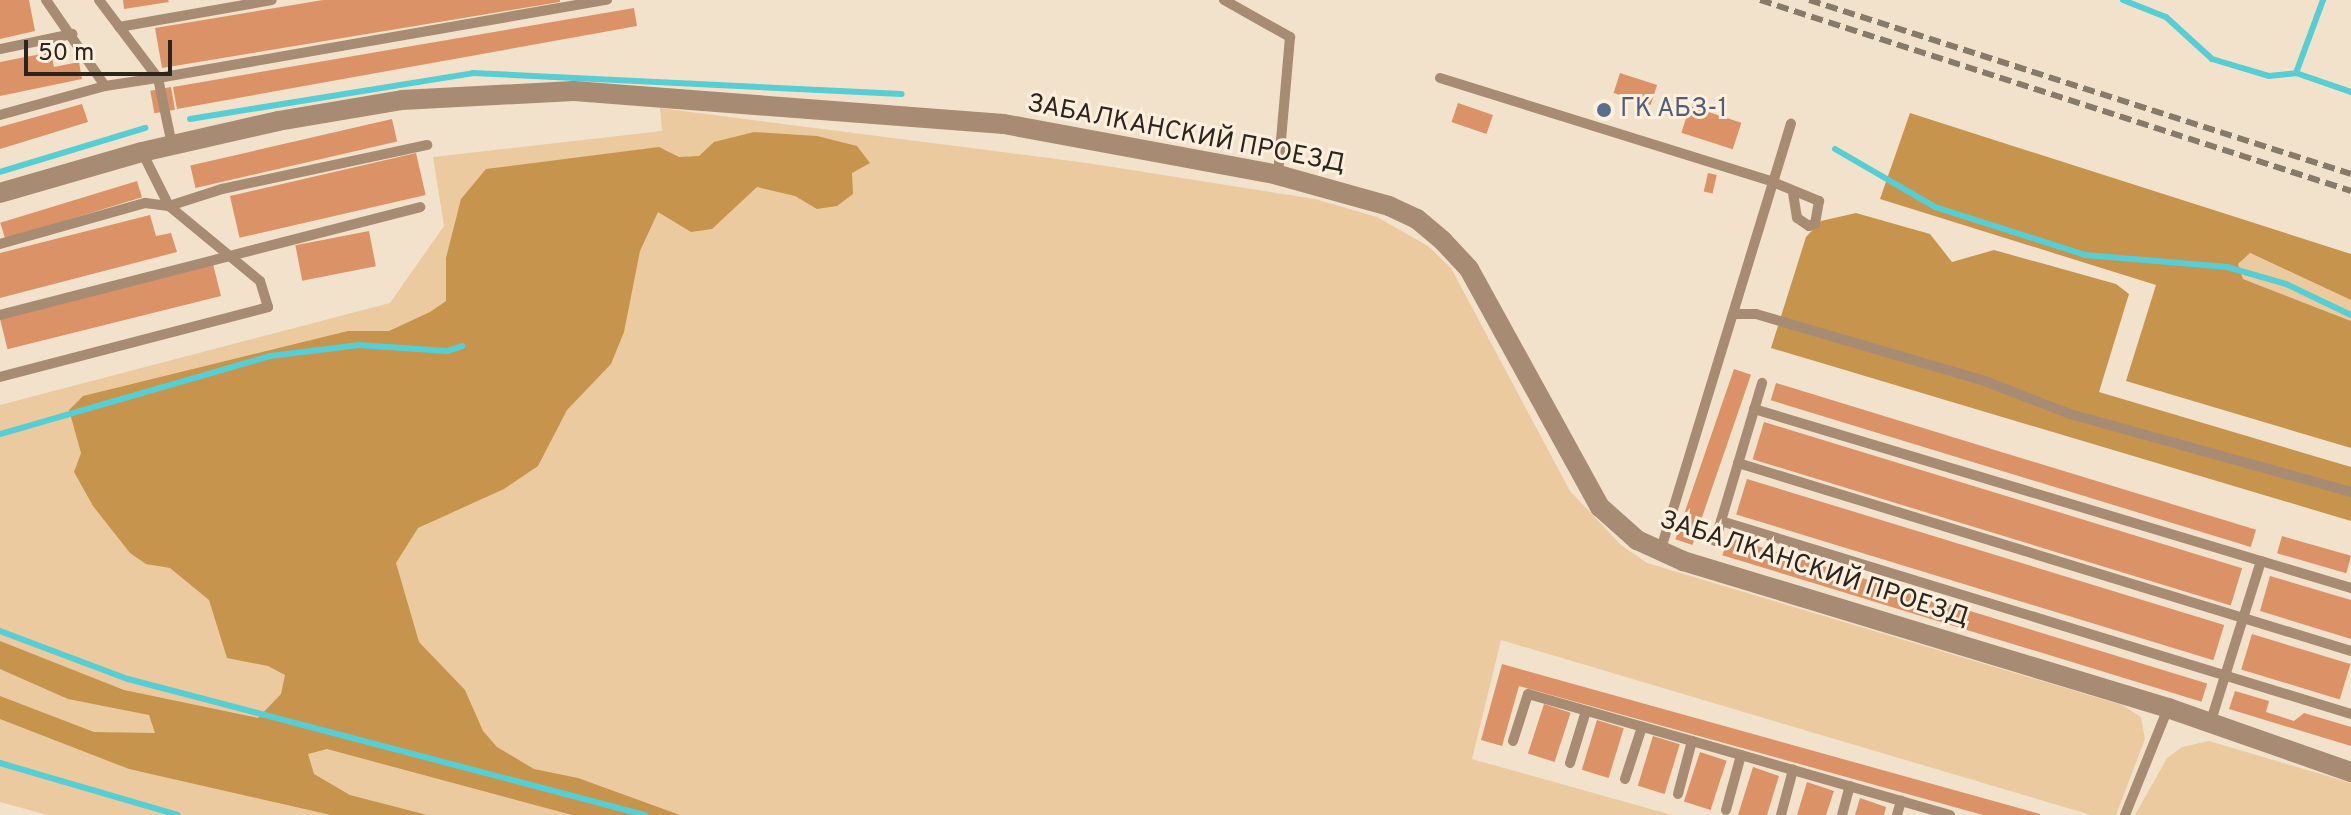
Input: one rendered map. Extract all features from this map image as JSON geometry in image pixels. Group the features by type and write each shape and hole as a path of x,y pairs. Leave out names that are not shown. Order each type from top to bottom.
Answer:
{"street":[{"name":"ЗАБАЛКАНСКИЙ ПРОЕЗД","path":"0,193 172,145 402,100 574,91 1004,124 1278,175 1389,206 1417,219 1443,241 1469,269 1600,507 1660,552 2168,708 2351,772"}],"lane":[{"path":"46,0 105,86"},
{"path":"99,0 158,78 172,145"},
{"path":"119,27 272,0"},
{"path":"0,115 105,86 607,0"},
{"path":"1224,0 1290,37 1278,175"},
{"path":"0,49 72,34"},
{"path":"1440,78 1773,182 1793,193"},
{"path":"1660,552 1791,124"},
{"path":"0,244 145,203 169,206 222,189 427,145"},
{"path":"0,377 268,307 260,281 169,206 142,152"},
{"path":"0,315 420,207"},
{"path":"1735,314 1756,314 1982,380 2070,414 2351,492"},
{"path":"1715,541 1762,383"},
{"path":"1754,409 2351,588"},
{"path":"1738,463 2351,651"},
{"path":"1721,521 2351,714"},
{"path":"2210,724 2261,561"},
{"path":"1513,741 1528,694 1950,815"},
{"path":"2125,815 2168,708"},
{"path":"1570,763 1586,711"},
{"path":"1625,779 1642,727"},
{"path":"1678,794 1692,741"},
{"path":"1726,810 1741,755"},
{"path":"1781,815 1793,770"},
{"path":"1842,815 1850,786"},
{"path":"1897,815 1901,801"}],"shaded area":[{"path":"660,108 1087,163 1315,199 1377,217 1428,246 1451,268 1570,491 1621,545 1647,563 2122,705 2141,717 2145,739 2116,815 2091,815 1501,640 1472,759 1672,815 47,815 0,802 0,405 390,303 444,226 433,157 662,131"},
{"path":"1910,113 2351,254 2351,300 2250,253 2238,264 2243,279 2351,321 2351,448 2126,381 2156,285 1880,199"},
{"path":"754,132 817,136 857,146 870,163 852,173 853,194 837,206 817,209 795,196 757,187 712,229 691,232 658,212 640,251 624,332 611,364 567,410 538,466 504,489 418,528 396,563 419,642 465,690 483,731 497,747 534,769 578,778 680,815 572,815 327,749 308,754 314,774 350,795 427,815 331,815 129,769 0,719 0,696 94,732 155,733 149,715 68,699 0,669 0,641 124,690 258,718 281,694 285,675 268,666 227,658 209,600 170,568 146,564 130,553 93,506 74,472 81,453 69,410 83,396 348,331 389,331 430,312 446,301 446,258 461,199 486,169 659,147 679,157 699,156 714,142"},
{"path":"1856,213 1930,234 1952,262 1994,250 2116,284 2129,294 2099,392 2351,467 2351,521 1771,348 1806,237 1821,221"},
{"path":"2249,253 2351,300 2351,321 2243,279 2238,264"},
{"path":"2209,741 2351,783 2351,815 2135,815 2167,758 2182,747"}],"building":[{"path":"0,0 29,0 35,31 0,39"},
{"path":"123,0 168,0 169,2 124,9"},
{"path":"323,0 560,2 162,68 155,28"},
{"path":"634,8 637,26 177,109 173,87"},
{"path":"51,52 54,67 79,62 82,79 0,96 0,62"},
{"path":"1620,73 1657,85 1651,105 1614,93"},
{"path":"171,87 175,110 154,113 150,91"},
{"path":"1458,103 1493,115 1486,134 1451,122"},
{"path":"82,104 88,122 0,149 0,127"},
{"path":"1690,106 1741,123 1733,149 1681,133"},
{"path":"392,119 397,141 195,188 190,166"},
{"path":"416,153 426,195 240,238 230,196"},
{"path":"1708,173 1717,175 1712,194 1704,192"},
{"path":"137,181 142,197 5,239 0,223"},
{"path":"150,215 156,236 171,233 177,252 0,298 0,253"},
{"path":"369,231 376,266 302,281 295,245"},
{"path":"213,264 221,296 8,349 0,317"},
{"path":"1734,369 1751,375 1692,545 1675,539"},
{"path":"1776,383 2256,530 2251,547 1771,400"},
{"path":"1764,422 2242,568 2231,605 1753,459"},
{"path":"1747,479 2224,625 2213,660 1736,514"},
{"path":"2282,536 2351,556 2346,573 2277,553"},
{"path":"1728,537 2207,683 2202,702 1722,555"},
{"path":"2270,576 2351,600 2351,639 2260,611"},
{"path":"2252,634 2350,664 2340,699 2241,669"},
{"path":"1502,664 2040,815 1983,815 1519,686 1502,746 1481,740"},
{"path":"2235,691 2269,701 2266,712 2294,721 2304,713 2351,727 2351,746 2229,709"},
{"path":"1544,704 1571,713 1555,762 1528,753"},
{"path":"1597,720 1624,728 1609,778 1582,770"},
{"path":"1653,736 1680,744 1665,794 1638,786"},
{"path":"1700,752 1727,761 1711,810 1684,801"},
{"path":"1753,767 1779,776 1767,815 1738,815"},
{"path":"1807,782 1834,791 1826,815 1797,815"},
{"path":"1860,798 1886,807 1884,815 1855,815"}],"waterway":[{"path":"2123,0 2166,17 2212,59 2269,76 2296,73 2351,92"},
{"path":"2296,73 2323,0"},
{"path":"190,119 473,73 901,94"},
{"path":"0,172 145,128"},
{"path":"1835,149 1935,207 2085,255 2227,267 2286,284 2351,315"},
{"path":"0,434 270,356 359,345 447,351 462,346"},
{"path":"0,631 128,679 645,815"},
{"path":"0,763 178,815"}],"railway":[{"path":"1760,0 2351,191"},
{"path":"1809,0 2351,174"}],"place":[{"name":"ГК АБЗ-1","path":"1604,110"}]}
